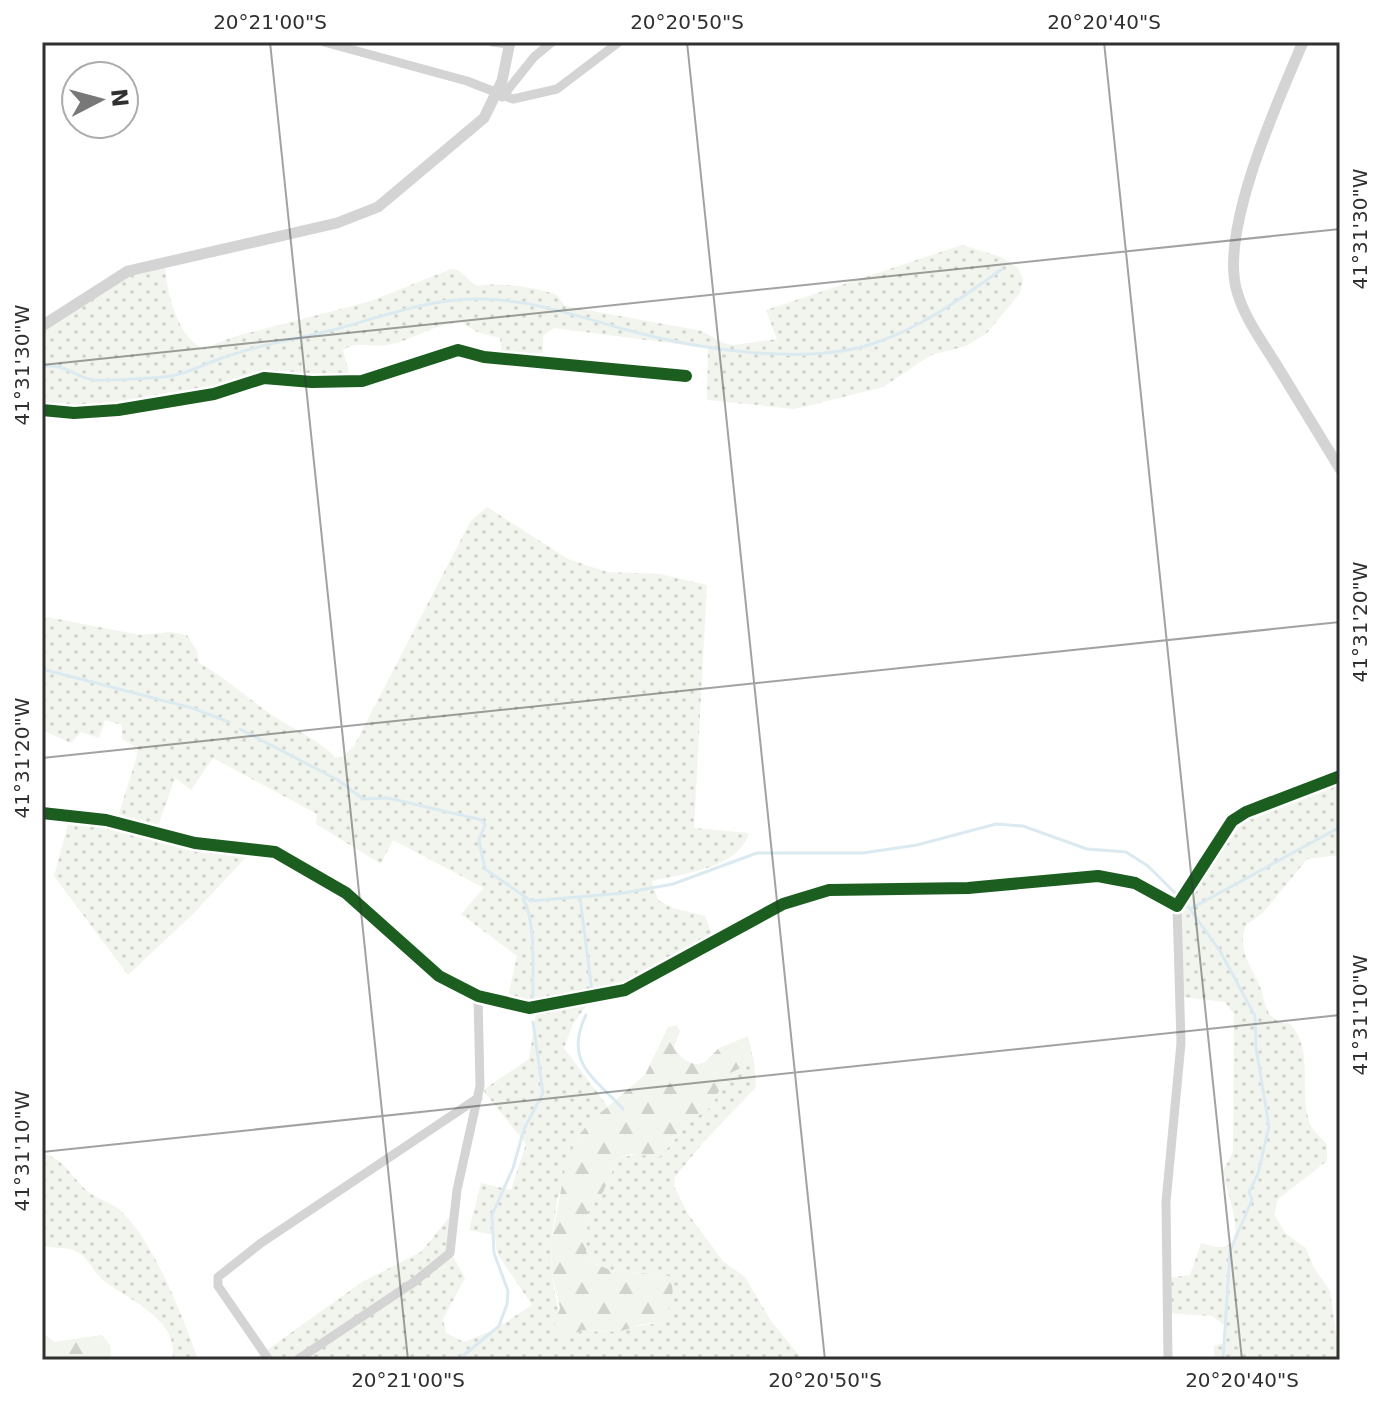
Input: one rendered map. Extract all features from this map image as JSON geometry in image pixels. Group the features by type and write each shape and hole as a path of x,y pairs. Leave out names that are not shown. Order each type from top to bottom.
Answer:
{"street":[{"path":"324,42 350,46 467,81 500,96 521,99 551,92 619,42"},
{"path":"492,42 509,43 500,96"},
{"path":"534,42 534,57"},
{"path":"42,326 128,271 337,223 378,207 475,126 534,57 552,42"},
{"path":"1303,42 1275,111 1242,209 1234,248 1234,276 1251,322 1340,469"},
{"path":"42,410 74,413 118,410 214,394 264,378 312,382 362,381 458,350 493,358 686,376"},
{"path":"1168,1360 1166,1202 1181,1043 1177,906 1232,821 1253,809 1340,776"},
{"path":"42,813 97,818 195,843 275,852 346,893 431,970 478,996 529,1008 625,990 783,904 840,888 968,888 1098,876 1135,883 1170,906 1177,906"},
{"path":"297,1360 445,1260 453,1244 457,1190 478,1098 478,996"},
{"path":"269,1360 218,1286 218,1277 261,1243 478,1098"}],"green space":[{"path":"962,245 1001,257 1018,268 1023,279 1020,293 987,333 966,346 931,355 883,387 795,409 707,400 708,348 554,328 543,336 543,353 502,353 500,338 477,332 461,322 440,326 396,343 354,345 343,350 353,387 258,379 114,409 42,410 42,325 115,278 165,267 171,301 180,324 194,343 203,349 233,337 371,301 451,269 458,270 476,286 506,285 546,291 556,294 565,306 702,331 733,345 777,339 766,310"},
{"path":"487,507 568,559 607,572 660,574 707,585 694,828 749,833 734,855 722,862 652,881 658,900 673,908 705,916 712,933 705,944 616,990 525,1003 507,1001 517,956 461,914 484,888 393,840 381,864 316,824 317,814 213,758 191,790 175,778 157,829 117,820 137,756 137,748 122,739 122,725 105,720 99,738 81,732 71,743 42,730 42,616 140,635 170,632 187,635 197,651 199,663 336,758 343,757 354,746 470,522"},
{"path":"1340,782 1340,855 1307,859 1263,913 1246,925 1243,942 1246,958 1268,1012 1273,1018 1290,1024 1298,1034 1304,1058 1305,1098 1310,1124 1327,1144 1327,1161 1278,1199 1274,1214 1285,1233 1306,1248 1314,1268 1330,1291 1340,1360 1214,1360 1214,1346 1226,1342 1224,1325 1212,1316 1167,1313 1168,1278 1190,1275 1201,1243 1219,1247 1230,1244 1235,1236 1233,1210 1223,1171 1233,1152 1234,1014 1225,1002 1183,997 1179,915 1183,914 1183,903 1233,826 1244,816"},
{"path":"69,820 94,822 195,849 250,853 193,914 128,975 54,876"},
{"path":"587,1005 573,1024 564,1048 608,1107 578,1136 557,1201 551,1242 552,1275 559,1316 585,1330 598,1331 663,1323 669,1276 610,1270 592,1262 585,1252 588,1211 603,1192 618,1158 668,1148 688,1123 712,1106 726,1075 754,1062 756,1087 701,1145 675,1177 674,1186 688,1214 723,1261 745,1277 771,1321 803,1360 253,1360 362,1282 421,1252 451,1215 450,1251 465,1278 443,1319 446,1333 464,1342 494,1330 532,1305 498,1255 494,1235 469,1230 481,1183 511,1190 526,1144 483,1090 529,1059 536,1013"},
{"path":"677,1025 680,1031 674,1047 687,1061 696,1064 705,1062 719,1048 748,1036 754,1062 726,1075 712,1106 688,1123 660,1157 631,1154 618,1158 603,1192 588,1212 586,1252 592,1262 610,1270 669,1276 672,1300 668,1311 663,1323 643,1324 618,1332 581,1330 561,1341 554,1326 560,1308 552,1275 551,1242 566,1164 578,1136 592,1120 645,1075 668,1027"},
{"path":"42,1153 61,1163 88,1191 117,1208 133,1224 156,1260 198,1360 172,1360 173,1346 161,1322 103,1280 78,1252 42,1246"},
{"path":"42,1332 54,1342 102,1335 110,1345 111,1356 107,1360 42,1360"}],"waterway":[{"path":"42,367 62,368 93,380 171,376 249,349 406,309 480,299 536,305 655,337 717,349 814,354 872,344 907,330 956,302 1002,269"},
{"path":"42,669 192,708 229,722"},
{"path":"240,729 338,780 363,799 388,798 482,820 485,825 479,840 485,869 531,901 624,893 673,884 757,853 863,853 917,845 996,824 1023,826 1087,849 1126,852 1148,866 1178,896"},
{"path":"1190,909 1340,827"},
{"path":"580,898 592,992"},
{"path":"523,899 532,935 533,1005"},
{"path":"1187,905 1220,951 1255,1016 1256,1048 1269,1126 1258,1174 1249,1192 1252,1200 1230,1251 1223,1360"},
{"path":"586,1015 580,1031 580,1057 592,1078 623,1109"},
{"path":"458,1360 499,1326 507,1304 508,1291 494,1253 492,1215 513,1168 524,1129 543,1093 533,1022"}],"cycle path":[{"path":"42,410 74,413 118,410 214,394 264,378 312,382 362,381 458,350 484,357 686,376"},
{"path":"42,813 106,820 195,843 275,852 346,893 439,976 478,996 529,1008 625,990 783,904 829,890 968,888 1098,876 1135,883 1177,906 1232,821 1246,812 1340,776"}]}
